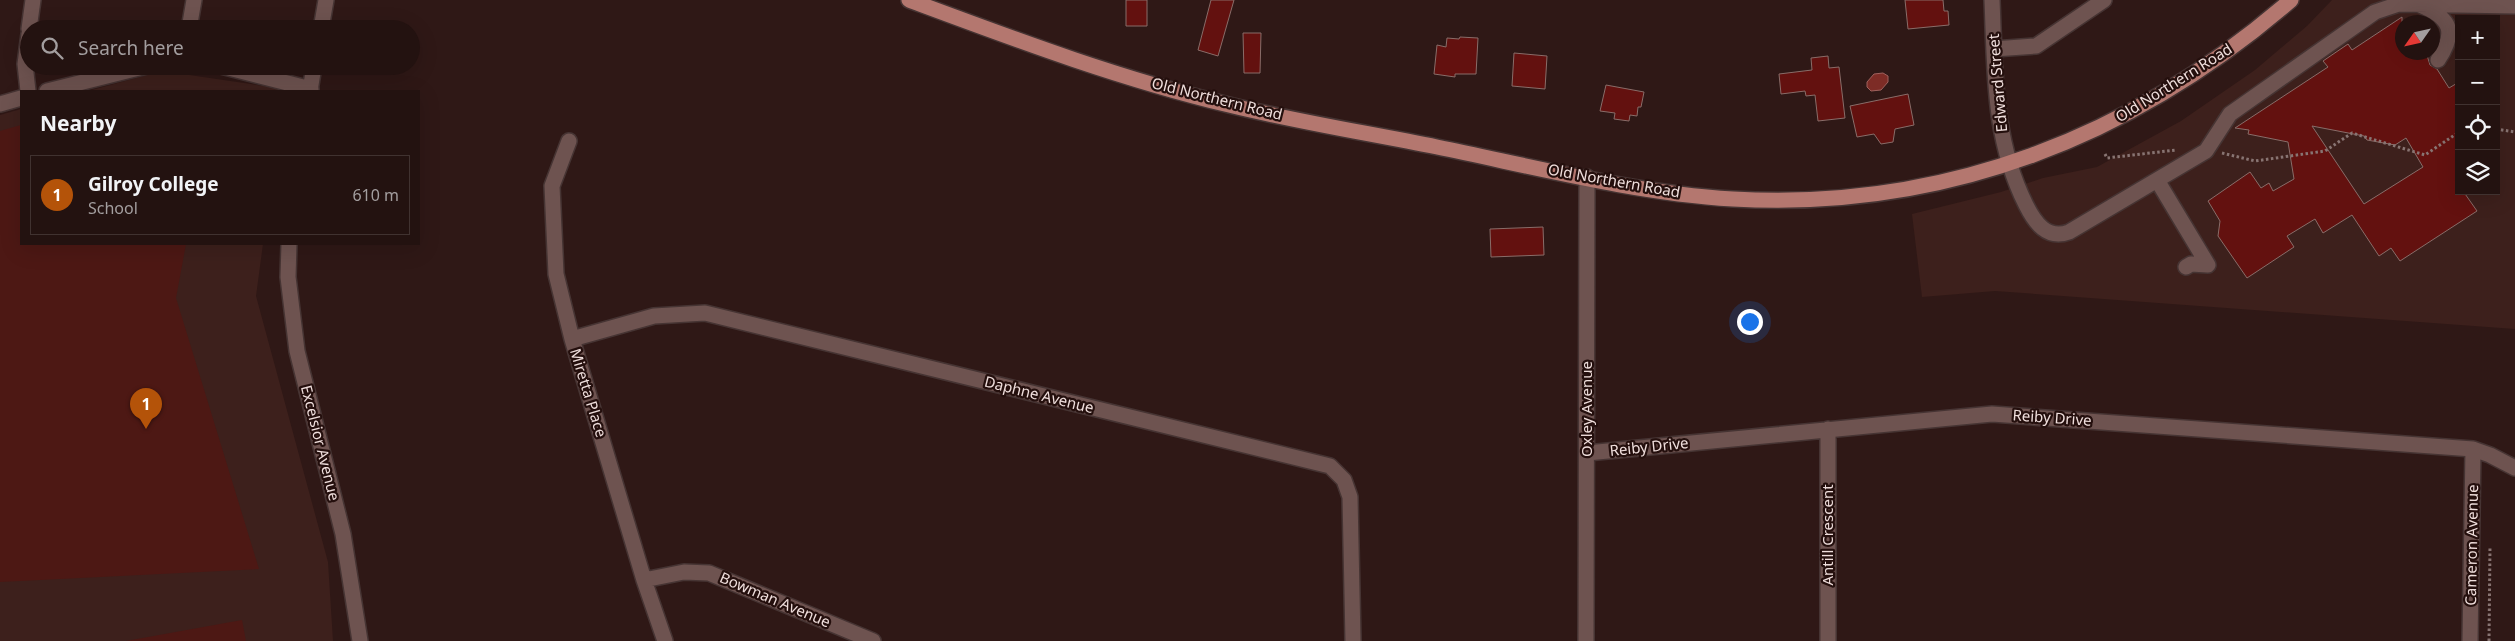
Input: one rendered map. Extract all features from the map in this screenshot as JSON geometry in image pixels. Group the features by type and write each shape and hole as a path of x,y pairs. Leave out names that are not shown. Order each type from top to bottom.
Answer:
{"main road":[{"name":"Old Northern Road","path":"909,0 1056,54 1228,105 1636,187 1713,197 1804,200 1862,196 1916,188 2008,165 2069,142 2147,104 2233,47 2291,0"}],"street":[{"path":"30,20 33,0"},
{"path":"191,20 194,0"},
{"path":"323,20 326,0"},
{"name":"Edward Street","path":"1992,0 2000,125 2008,165 2033,217 2041,228 2055,235 2069,232 2157,180"},
{"path":"1994,49 2036,46 2104,0"},
{"path":"2416,4 2439,15"},
{"path":"2186,267 2191,264 2208,265 2157,180 2206,151 2230,114 2354,25 2388,6 2416,4 2515,6"},
{"path":"2440,16 2448,28 2449,42 2440,57"},
{"path":"26,75 28,90"},
{"path":"51,90 111,75"},
{"path":"254,75 310,90 312,75"},
{"path":"0,104 20,98"},
{"name":"Miretta Place","path":"569,141 552,186 556,274 572,339 644,580 665,641"},
{"name":"Oxley Avenue","path":"1586,641 1587,178"},
{"name":"Excelsior Avenue","path":"289,245 288,277 297,351 343,534 360,641"},
{"name":"Daphne Avenue","path":"572,339 654,316 705,313 1330,466 1344,480 1350,497 1353,641"},
{"name":"Reiby Drive","path":"1587,453 1992,414 2473,450 2490,455 2515,468"},
{"name":"Antill Crescent","path":"1828,429 1828,641"},
{"name":"Cameron Avenue","path":"2470,641 2473,450"},
{"name":"Bowman Avenue","path":"644,580 684,572 709,573 874,641"}],"path":[{"path":"2500,130 2515,132"},
{"path":"2219,153 2255,161 2325,151 2352,134 2425,155 2455,135"},
{"path":"2105,154 2107,158 2182,149"}],"shaded area":[{"path":"2332,0 2515,0 2515,329 1995,291 1922,297 1912,214 2001,192 2043,178 2097,167 2181,121 2255,70 2307,26"},
{"path":"1883,73 1888,76 1888,82 1881,90 1871,91 1867,87 1867,82 1874,74"},
{"path":"147,75 189,75 285,89 285,90 92,90"},
{"path":"20,109 20,245 263,245 256,296 328,562 333,641 0,641 0,115"},
{"path":"20,125 20,245 186,245 176,298 259,569 0,582 0,131"},
{"path":"242,620 246,641 126,641"}],"building":[{"path":"1126,0 1147,0 1147,26 1126,26"},
{"path":"1211,0 1234,0 1218,56 1198,50"},
{"path":"1905,0 1943,0 1944,11 1948,11 1949,25 1908,29"},
{"path":"2395,22 2395,60 2428,60 2430,65 2437,69 2449,88 2455,84 2455,195 2466,195 2477,211 2400,261 2391,248 2379,256 2352,215 2323,233 2315,219 2287,236 2294,247 2247,278 2218,236 2220,221 2208,201 2250,172 2261,188 2269,183 2273,191 2294,179 2288,142 2248,134 2249,130 2235,128 2328,67 2323,61 2348,44 2352,50","holes":["2312,126 2364,136 2367,140 2395,145 2406,138 2423,167 2364,204"]},
{"path":"1243,33 1261,33 1260,73 1244,73"},
{"path":"1460,37 1478,38 1476,74 1455,74 1455,77 1434,74 1437,45 1446,47 1447,38 1459,39"},
{"path":"1514,53 1547,56 1545,89 1512,86"},
{"path":"1828,56 1829,68 1839,67 1845,118 1818,121 1815,95 1806,96 1805,91 1781,94 1779,74 1812,70 1811,58"},
{"path":"1606,85 1644,92 1641,107 1638,107 1637,116 1630,115 1629,121 1614,119 1615,113 1600,111"},
{"path":"1908,94 1914,125 1895,129 1893,142 1881,144 1874,134 1857,137 1850,106"},
{"path":"1543,227 1544,255 1491,257 1490,229"}],"place":[{"name":"Gilroy College","path":"146,429"}]}
